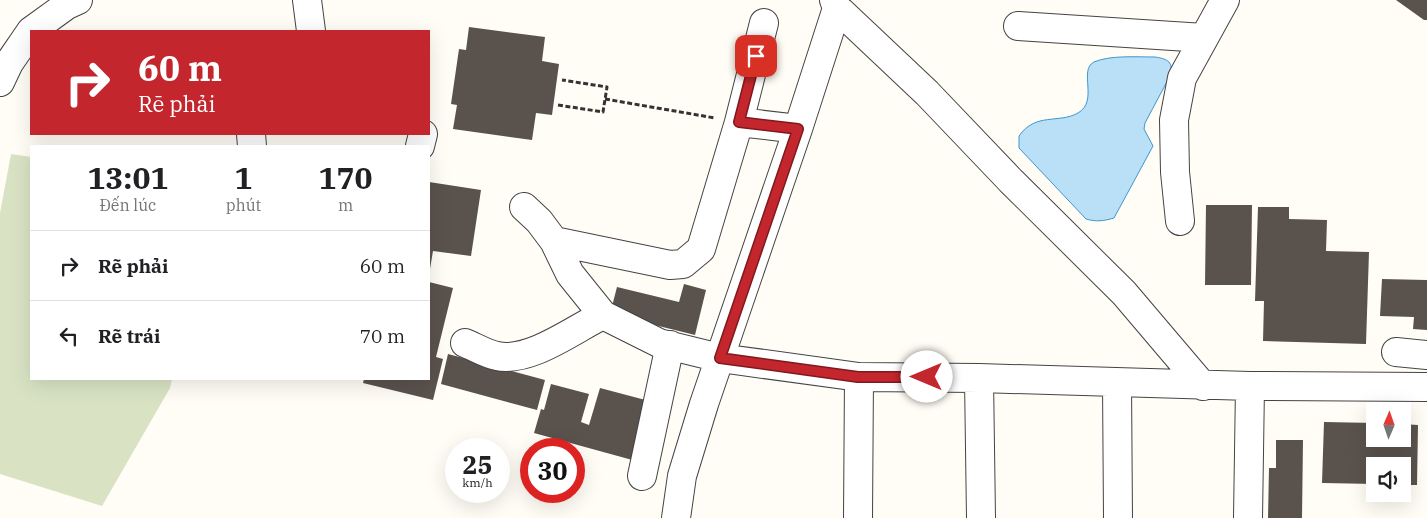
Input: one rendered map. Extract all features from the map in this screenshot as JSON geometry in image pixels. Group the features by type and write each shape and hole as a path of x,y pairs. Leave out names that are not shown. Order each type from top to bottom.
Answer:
{"street":[{"path":"32,30 67,5 78,0"},
{"path":"307,0 311,30"},
{"path":"1180,221 1174,172 1174,120 1182,78 1225,0"},
{"path":"676,518 682,476 704,404 798,129 835,4 1124,292 1203,386"},
{"path":"554,241 670,265 683,264 701,249 739,122 764,23"},
{"path":"1018,26 1204,38"},
{"path":"0,82 30,33"},
{"path":"739,122 798,129"},
{"path":"524,207 540,221 554,241 570,274 603,315 659,343 720,358 858,377 979,378 1203,386 1427,387"},
{"path":"464,343 498,356 522,356 603,315"},
{"path":"642,476 670,346"},
{"path":"1396,352 1427,355"},
{"path":"858,377 858,518"},
{"path":"979,378 981,518"},
{"path":"1117,383 1118,518"},
{"path":"1248,518 1250,386"}],"path":[{"path":"558,105 603,112 607,87 562,80"},
{"path":"605,99 739,122"}],"green space":[{"path":"11,154 30,157 30,380 172,380 170,388 102,506 0,474 0,213"}],"water":[{"path":"1116,57 1155,57 1167,60 1171,71 1145,123 1144,129 1153,146 1114,218 1100,221 1086,219 1019,148 1019,136 1033,124 1070,116 1084,108 1088,94 1088,72 1094,62"}],"building":[{"path":"1396,0 1427,0 1427,20 1424,20"},
{"path":"469,27 545,37 542,61 559,64 552,115 536,113 532,140 453,129 457,105 451,104 459,49 466,50"},
{"path":"430,182 481,190 471,256 433,251 430,269"},
{"path":"1206,205 1252,205 1251,285 1205,285"},
{"path":"1258,207 1289,207 1289,219 1327,220 1326,251 1369,252 1366,344 1263,341 1264,301 1255,301"},
{"path":"1382,279 1427,280 1427,330 1413,329 1414,317 1380,316"},
{"path":"430,282 453,288 436,357 443,359 433,400 363,383 364,380 430,380"},
{"path":"684,284 706,290 695,335 610,314 617,287 679,302"},
{"path":"448,354 545,380 537,410 441,384"},
{"path":"551,384 589,394 581,422 589,425 600,388 653,402 636,461 585,447 585,438 552,438 534,433 541,409 544,410"},
{"path":"1324,422 1366,423 1366,448 1411,448 1411,425 1418,425 1417,485 1411,485 1411,457 1366,457 1366,484 1322,483"},
{"path":"1276,440 1303,440 1302,518 1268,518 1269,468 1276,468"}],"route":[{"path":"756,56 739,122 798,129 720,358 858,377 927,377"}]}
